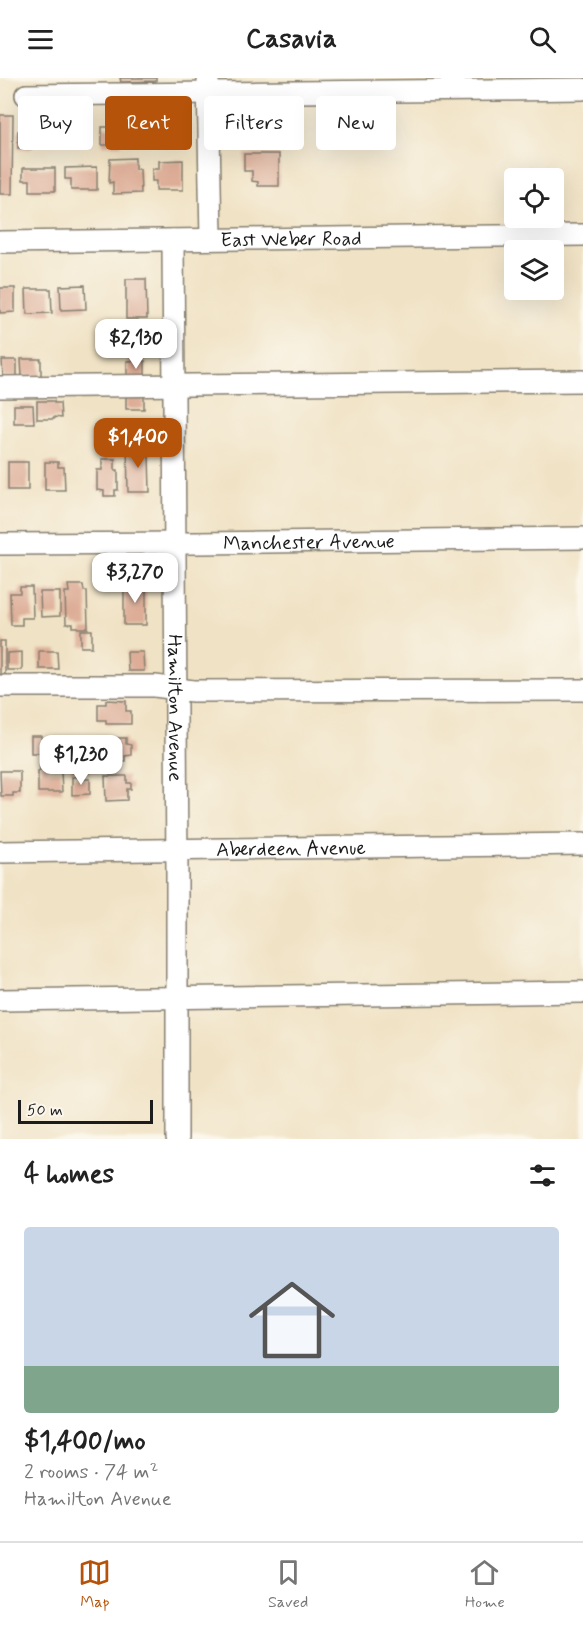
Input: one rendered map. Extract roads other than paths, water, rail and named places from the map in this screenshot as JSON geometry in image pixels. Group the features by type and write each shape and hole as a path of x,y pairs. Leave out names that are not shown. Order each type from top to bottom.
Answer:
{"street":[{"path":"208,86 211,239"},
{"path":"26,95 208,86 583,88"},
{"name":"East Weber Road","path":"0,242 583,235"},
{"name":"Hamilton Avenue","path":"172,240 177,1139"},
{"path":"0,387 583,381"},
{"name":"Manchester Avenue","path":"0,544 583,538"},
{"path":"0,686 155,686 193,691 583,690"},
{"name":"Aberdeen Avenue","path":"0,852 583,844"},
{"path":"0,1000 583,992"}]}
